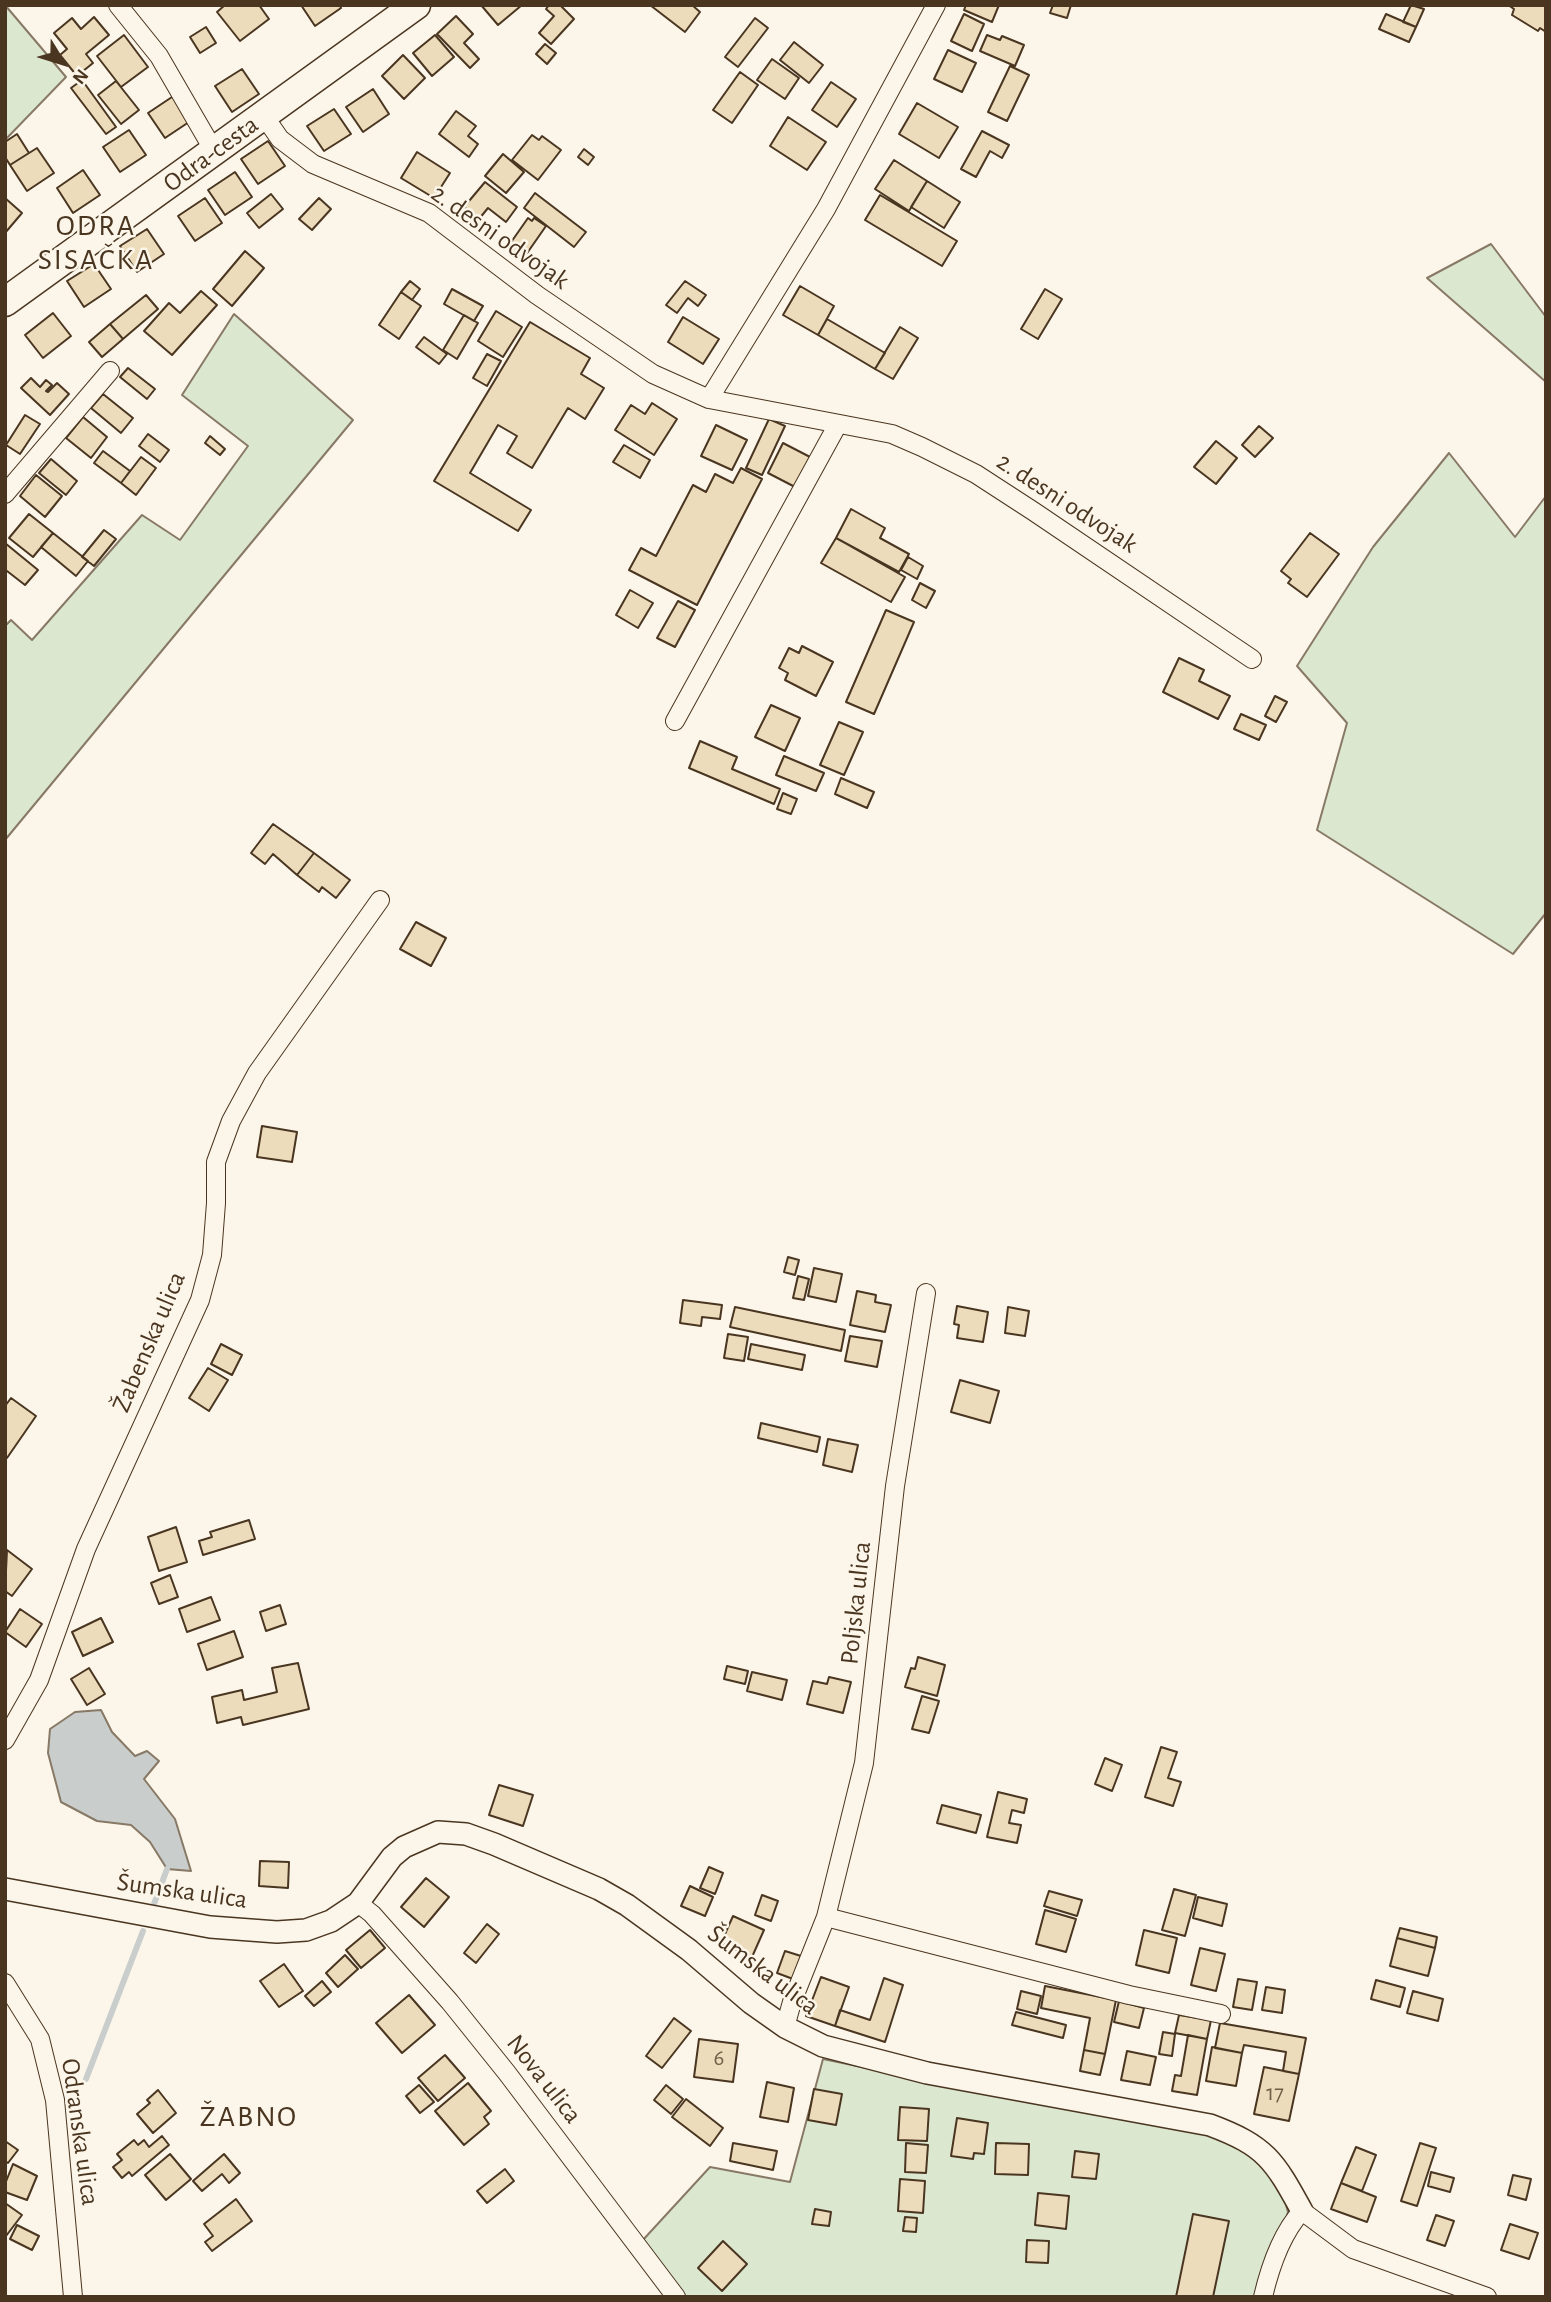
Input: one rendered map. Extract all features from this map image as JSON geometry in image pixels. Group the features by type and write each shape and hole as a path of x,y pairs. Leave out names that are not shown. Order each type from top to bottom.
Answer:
{"main road":[{"name":"Odra-cesta","path":"5,302 416,5"}],"street":[{"path":"118,5 159,56 215,151"},
{"path":"709,399 826,209 936,5"},
{"name":"2. desni odvojak","path":"264,116 281,139 313,164 429,213 537,295 653,374 709,399 892,434 922,447 976,474 1107,559 1252,659"},
{"path":"5,494 110,371"},
{"path":"675,721 838,425"},
{"name":"Žabenska ulica","path":"5,1740 39,1680 86,1549 200,1300 212,1255 216,1162 231,1121 257,1073 380,900"},
{"name":"Poljska ulica","path":"785,2027 792,2002 826,1917 864,1763 895,1486 926,1293"},
{"name":"Šumska ulica","path":"5,1889 210,1927 277,1932 306,1930 331,1921 358,1903 392,1857 404,1846 438,1832 466,1834 599,1889 627,1905 679,1942 751,2003 785,2027 823,2046 917,2070 1210,2125 1237,2136 1260,2150 1279,2168 1303,2211 1353,2249 1487,2297"},
{"name":"Nova ulica","path":"358,1903 372,1914 466,2022 676,2297"},
{"path":"826,1917 1129,1995 1221,2014"},
{"name":"Odranska ulica","path":"5,1983 40,2039 55,2100 72,2297"},
{"path":"1264,2297 1278,2252 1292,2222 1303,2211"}],"green space":[{"path":"5,5 66,77 5,140"},
{"path":"1491,244 1546,317 1546,382 1427,278"},
{"path":"234,314 353,420 5,840 5,626 11,620 32,640 142,515 180,540 248,446 182,395"},
{"path":"1449,453 1515,537 1546,496 1546,913 1513,954 1317,830 1347,723 1297,666 1373,547"},
{"path":"823,2059 1003,2096 1200,2132 1232,2142 1266,2168 1284,2197 1288,2212 1265,2297 686,2297 642,2241 710,2167 790,2182"}],"shaded area":[{"path":"101,1710 112,1732 135,1756 147,1751 159,1761 144,1779 175,1819 191,1871 167,1869 150,1842 131,1825 97,1821 61,1802 48,1753 50,1729 75,1712"}],"building":[{"path":"225,5 259,5 269,19 240,41 217,12"},
{"path":"301,5 340,5 341,8 315,26"},
{"path":"481,5 522,5 498,25"},
{"path":"549,5 560,5 574,19 551,44 539,33 554,16 546,9"},
{"path":"650,5 692,5 700,12 685,32"},
{"path":"966,5 999,5 992,22 964,10"},
{"path":"1053,5 1071,5 1067,18 1050,13"},
{"path":"1411,5 1424,9 1416,27 1403,22"},
{"path":"1508,5 1546,5 1546,32 1540,28 1538,31 1512,15 1514,9"},
{"path":"964,14 984,24 972,51 951,41"},
{"path":"1386,14 1416,27 1409,42 1379,29"},
{"path":"456,16 473,34 464,43 479,59 470,68 437,34"},
{"path":"94,17 109,35 86,54 93,63 77,76 60,55 67,49 54,33 72,18 81,29"},
{"path":"755,18 768,28 738,67 725,57"},
{"path":"206,27 216,43 200,53 190,37"},
{"path":"124,35 148,67 121,87 97,56"},
{"path":"435,35 454,57 432,76 413,53"},
{"path":"987,35 1000,40 1002,36 1024,45 1015,66 980,51"},
{"path":"794,42 823,65 809,83 780,60"},
{"path":"545,44 556,53 547,64 536,54"},
{"path":"948,50 976,63 962,92 934,79"},
{"path":"403,55 425,78 404,99 382,76"},
{"path":"772,59 799,78 785,99 757,80"},
{"path":"1010,66 1029,75 1007,121 988,112"},
{"path":"242,69 259,94 232,112 215,86"},
{"path":"740,72 758,85 732,123 713,110"},
{"path":"82,80 116,127 106,134 71,88"},
{"path":"116,81 139,110 121,124 98,95"},
{"path":"831,82 856,99 837,127 812,110"},
{"path":"373,89 389,114 363,132 346,107"},
{"path":"175,95 192,120 165,138 148,113"},
{"path":"917,103 958,127 939,158 899,134"},
{"path":"334,109 351,134 324,151 307,126"},
{"path":"456,111 476,126 468,136 478,144 469,157 439,134"},
{"path":"788,117 826,142 807,170 770,146"},
{"path":"129,130 146,155 120,172 103,147"},
{"path":"982,131 1009,145 1002,158 990,151 976,177 961,169"},
{"path":"17,134 29,153 10,165 5,157 5,142"},
{"path":"532,135 539,140 542,136 561,150 538,180 512,160"},
{"path":"268,141 285,166 258,184 241,159"},
{"path":"37,148 54,173 27,191 10,165"},
{"path":"584,149 594,157 588,165 578,157"},
{"path":"417,152 450,173 434,198 401,178"},
{"path":"503,154 524,172 506,193 485,176"},
{"path":"894,160 927,181 909,211 875,189"},
{"path":"83,170 100,195 73,213 57,188"},
{"path":"235,172 252,197 225,215 208,190"},
{"path":"927,181 960,202 944,228 911,207"},
{"path":"485,182 517,207 506,222 488,208 479,219 464,207"},
{"path":"535,193 586,232 574,247 524,208"},
{"path":"271,194 283,209 259,228 247,213"},
{"path":"880,195 957,241 942,266 865,220"},
{"path":"5,198 22,213 5,233"},
{"path":"205,198 222,223 195,241 178,216"},
{"path":"319,198 331,209 312,230 299,219"},
{"path":"528,218 532,221 534,218 546,226 523,259 507,248"},
{"path":"147,229 164,254 137,272 120,246"},
{"path":"245,251 264,268 232,306 213,289"},
{"path":"94,264 111,289 84,307 67,281"},
{"path":"410,281 420,289 412,300 401,292"},
{"path":"685,281 706,295 698,306 688,298 677,313 666,305"},
{"path":"800,286 834,306 818,335 783,315"},
{"path":"452,289 483,306 474,321 444,304"},
{"path":"1045,289 1062,299 1038,339 1021,329"},
{"path":"201,291 217,305 172,355 144,331 169,303 180,313"},
{"path":"401,292 421,306 399,339 379,325"},
{"path":"146,295 158,309 123,339 110,324"},
{"path":"496,311 522,327 503,357 478,341"},
{"path":"53,313 71,336 43,358 25,335"},
{"path":"464,315 478,323 457,359 443,350"},
{"path":"683,317 719,339 703,364 668,342"},
{"path":"827,319 885,353 875,369 818,335"},
{"path":"530,322 590,358 581,374 604,388 585,419 568,408 532,468 507,453 517,436 498,425 470,473 531,510 518,531 434,481"},
{"path":"110,324 123,339 102,357 89,342"},
{"path":"900,327 918,338 893,379 875,369"},
{"path":"424,337 447,354 439,364 416,347"},
{"path":"487,354 501,361 487,386 473,378"},
{"path":"128,368 155,389 147,399 120,377"},
{"path":"31,378 40,387 46,380 52,385 46,391 48,392 57,383 69,394 50,415 21,388"},
{"path":"103,394 133,418 121,433 91,408"},
{"path":"652,403 677,419 654,455 615,430 631,405 645,414"},
{"path":"25,415 40,424 20,454 6,445"},
{"path":"83,417 107,437 91,458 66,438"},
{"path":"769,419 785,426 762,475 746,468"},
{"path":"716,425 747,440 732,470 701,456"},
{"path":"1259,426 1273,438 1255,457 1242,445"},
{"path":"148,434 169,450 160,462 139,446"},
{"path":"210,436 225,449 220,455 205,443"},
{"path":"1216,441 1237,458 1216,484 1194,467"},
{"path":"783,443 812,458 797,488 768,473"},
{"path":"624,445 650,460 640,478 613,462"},
{"path":"103,451 130,471 121,483 94,463"},
{"path":"141,457 156,468 136,495 121,483"},
{"path":"51,459 77,481 66,495 39,473"},
{"path":"741,468 762,479 697,605 629,570 641,548 656,556 693,485 706,492 715,474 733,483"},
{"path":"36,475 62,496 45,517 20,496"},
{"path":"851,509 885,528 880,538 909,554 899,572 836,538"},
{"path":"29,514 53,533 33,557 9,538"},
{"path":"104,530 116,539 94,566 82,557"},
{"path":"53,533 88,561 76,576 41,547"},
{"path":"1310,533 1339,554 1307,597 1288,583 1291,579 1281,571"},
{"path":"836,538 905,577 891,602 821,563"},
{"path":"5,543 38,570 25,585 7,571 5,574"},
{"path":"908,557 923,566 917,579 901,570"},
{"path":"920,583 935,591 926,608 912,600"},
{"path":"630,590 653,603 638,628 616,615"},
{"path":"678,601 695,610 675,647 657,638"},
{"path":"886,610 914,622 874,714 846,702"},
{"path":"802,646 833,662 816,696 785,680 788,673 779,668 789,648 799,653"},
{"path":"1179,658 1204,670 1199,681 1230,696 1218,719 1163,692"},
{"path":"1275,696 1287,702 1276,722 1265,716"},
{"path":"771,705 800,718 785,751 755,737"},
{"path":"1241,714 1266,725 1259,740 1234,729"},
{"path":"839,722 863,732 844,775 820,765"},
{"path":"700,741 737,757 732,769 780,789 774,804 689,768"},
{"path":"784,756 824,773 816,791 776,775"},
{"path":"841,778 874,792 867,808 835,794"},
{"path":"783,793 797,799 791,814 777,809"},
{"path":"273,824 314,853 297,875 273,854 265,864 251,853"},
{"path":"314,853 350,880 336,898 322,887 319,892 297,875"},
{"path":"416,922 446,938 431,966 400,949"},
{"path":"262,1126 297,1132 292,1162 257,1157"},
{"path":"788,1257 799,1260 795,1275 784,1272"},
{"path":"814,1268 842,1274 836,1302 808,1296"},
{"path":"798,1276 809,1279 804,1300 793,1298"},
{"path":"857,1291 876,1295 875,1302 891,1305 885,1332 850,1325"},
{"path":"683,1300 722,1305 720,1319 702,1317 701,1326 680,1323"},
{"path":"957,1306 988,1312 983,1342 957,1338 959,1325 954,1324"},
{"path":"735,1307 845,1330 841,1351 730,1327"},
{"path":"1008,1307 1029,1311 1025,1336 1005,1333"},
{"path":"728,1334 748,1337 744,1361 724,1358"},
{"path":"850,1336 882,1341 877,1367 845,1361"},
{"path":"221,1344 242,1355 232,1375 211,1364"},
{"path":"751,1344 805,1355 802,1370 748,1359"},
{"path":"208,1368 228,1380 209,1411 189,1398"},
{"path":"960,1380 999,1391 990,1423 951,1412"},
{"path":"11,1398 36,1416 7,1458 5,1406"},
{"path":"761,1423 820,1437 817,1452 758,1438"},
{"path":"828,1439 858,1445 852,1472 823,1465"},
{"path":"249,1520 255,1539 203,1555 199,1541 212,1537 210,1532"},
{"path":"176,1527 187,1562 159,1571 148,1537"},
{"path":"7,1550 32,1569 12,1596 5,1591"},
{"path":"170,1575 178,1597 159,1604 151,1583"},
{"path":"211,1597 220,1620 187,1632 179,1609"},
{"path":"280,1605 286,1624 266,1631 260,1612"},
{"path":"20,1609 42,1624 26,1647 5,1632"},
{"path":"101,1618 113,1642 83,1656 72,1632"},
{"path":"234,1631 243,1657 207,1670 198,1644"},
{"path":"918,1657 945,1665 937,1696 905,1687"},
{"path":"298,1663 309,1709 243,1725 241,1717 217,1723 212,1697 242,1690 244,1700 277,1692 272,1668"},
{"path":"727,1666 748,1671 745,1684 724,1679"},
{"path":"89,1668 105,1694 87,1705 71,1679"},
{"path":"752,1672 787,1680 782,1700 747,1691"},
{"path":"829,1677 851,1682 843,1713 807,1704 813,1681 827,1684"},
{"path":"922,1696 939,1701 929,1733 912,1729"},
{"path":"1161,1747 1177,1752 1168,1778 1181,1782 1173,1806 1145,1797"},
{"path":"1105,1758 1122,1765 1112,1791 1095,1784"},
{"path":"499,1785 533,1795 523,1826 489,1815"},
{"path":"998,1792 1027,1799 1024,1813 1012,1810 1009,1823 1021,1825 1017,1843 987,1837"},
{"path":"942,1805 981,1815 976,1833 937,1823"},
{"path":"260,1861 289,1862 288,1888 259,1886"},
{"path":"709,1867 723,1873 715,1894 700,1888"},
{"path":"426,1878 449,1897 424,1927 401,1907"},
{"path":"690,1886 713,1897 705,1916 681,1906"},
{"path":"1174,1889 1196,1895 1185,1936 1162,1930"},
{"path":"1049,1891 1082,1900 1077,1916 1044,1906"},
{"path":"762,1895 778,1901 771,1921 755,1915"},
{"path":"1198,1897 1227,1904 1222,1926 1193,1918"},
{"path":"1045,1910 1076,1919 1066,1952 1036,1944"},
{"path":"733,1916 764,1930 752,1957 721,1943"},
{"path":"487,1924 499,1934 476,1963 464,1953"},
{"path":"1400,1928 1437,1937 1435,1948 1397,1938"},
{"path":"370,1930 385,1948 361,1968 346,1950"},
{"path":"1144,1930 1177,1938 1169,1973 1136,1965"},
{"path":"1397,1938 1435,1948 1428,1976 1390,1966"},
{"path":"1200,1948 1225,1954 1216,1991 1191,1985"},
{"path":"785,1951 801,1956 793,1979 777,1973"},
{"path":"345,1955 358,1969 338,1987 326,1973"},
{"path":"284,1964 303,1991 279,2007 260,1981"},
{"path":"821,1977 849,1987 835,2026 806,2016"},
{"path":"884,1978 903,1985 885,2042 835,2026 840,2010 870,2020"},
{"path":"1238,1979 1257,1982 1252,2010 1233,2007"},
{"path":"1376,1980 1405,1988 1400,2007 1371,1999"},
{"path":"322,1981 331,1992 314,2006 305,1996"},
{"path":"1045,1986 1116,2000 1105,2054 1084,2050 1090,2018 1041,2008"},
{"path":"1266,1987 1285,1990 1282,2013 1262,2010"},
{"path":"1021,1991 1041,1996 1037,2014 1017,2009"},
{"path":"1413,1991 1443,1999 1438,2021 1407,2013"},
{"path":"409,1995 435,2025 402,2053 376,2023"},
{"path":"1119,2001 1144,2008 1139,2028 1114,2022"},
{"path":"1016,2012 1066,2025 1063,2038 1012,2025"},
{"path":"1179,2015 1211,2020 1207,2039 1175,2033"},
{"path":"674,2018 691,2031 662,2068 646,2056"},
{"path":"1220,2023 1306,2038 1299,2074 1283,2071 1286,2052 1244,2045 1242,2053 1215,2048"},
{"path":"1163,2032 1175,2034 1172,2056 1159,2054"},
{"path":"1188,2035 1207,2039 1197,2095 1172,2091 1175,2075 1181,2076"},
{"path":"699,2039 738,2044 733,2082 694,2077"},
{"path":"1212,2047 1242,2053 1236,2086 1206,2081"},
{"path":"1084,2050 1105,2054 1100,2075 1080,2071"},
{"path":"1127,2051 1156,2057 1150,2085 1121,2080"},
{"path":"445,2055 465,2078 438,2101 418,2078"},
{"path":"1264,2067 1299,2074 1289,2121 1254,2114"},
{"path":"767,2082 794,2088 788,2122 760,2117"},
{"path":"468,2083 491,2111 484,2117 489,2124 464,2145 435,2111"},
{"path":"419,2085 434,2102 420,2113 406,2096"},
{"path":"666,2085 683,2099 671,2114 654,2100"},
{"path":"814,2089 842,2094 836,2125 808,2120"},
{"path":"158,2090 176,2113 153,2133 137,2114 150,2103 147,2100"},
{"path":"686,2099 723,2128 710,2146 672,2117"},
{"path":"900,2107 929,2109 927,2141 898,2140"},
{"path":"957,2118 988,2123 984,2154 974,2153 973,2159 951,2156"},
{"path":"162,2136 169,2145 132,2176 129,2172 122,2178 113,2167 122,2160 117,2154 134,2140 138,2145 144,2140 149,2147"},
{"path":"5,2141 18,2150 8,2163 5,2161"},
{"path":"733,2143 777,2151 773,2170 730,2161"},
{"path":"906,2143 928,2145 926,2173 905,2172"},
{"path":"996,2143 1029,2144 1028,2175 995,2174"},
{"path":"1420,2143 1436,2148 1417,2206 1401,2201"},
{"path":"1356,2147 1376,2155 1362,2191 1341,2183"},
{"path":"1075,2151 1099,2154 1096,2179 1072,2177"},
{"path":"170,2154 191,2179 166,2200 145,2175"},
{"path":"224,2154 240,2173 229,2183 222,2174 202,2191 193,2181"},
{"path":"13,2164 37,2176 27,2200 5,2192 5,2184"},
{"path":"505,2169 514,2181 487,2203 477,2191"},
{"path":"1431,2172 1454,2178 1450,2192 1428,2186"},
{"path":"1513,2175 1531,2179 1526,2200 1508,2195"},
{"path":"900,2179 925,2181 923,2213 898,2211"},
{"path":"1341,2183 1376,2197 1367,2222 1331,2209"},
{"path":"1038,2193 1069,2196 1066,2229 1035,2225"},
{"path":"236,2199 252,2221 212,2251 205,2242 213,2236 204,2224"},
{"path":"5,2203 22,2215 6,2236 5,2235"},
{"path":"815,2209 831,2212 829,2226 812,2224"},
{"path":"1193,2214 1229,2221 1213,2297 1176,2297"},
{"path":"1436,2215 1454,2221 1445,2246 1427,2240"},
{"path":"905,2217 917,2218 916,2232 903,2231"},
{"path":"1510,2224 1538,2233 1529,2259 1501,2250"},
{"path":"17,2225 39,2236 32,2250 10,2239"},
{"path":"1027,2240 1049,2241 1048,2263 1026,2262"},
{"path":"723,2241 747,2264 722,2291 698,2268"}],"waterway":[{"path":"154,1904 167,1869"},
{"path":"86,2079 143,1931"}],"district":[{"name":"ODRA SISAČKA","path":"96,243"},
{"name":"ŽABNO","path":"249,2117"}]}
